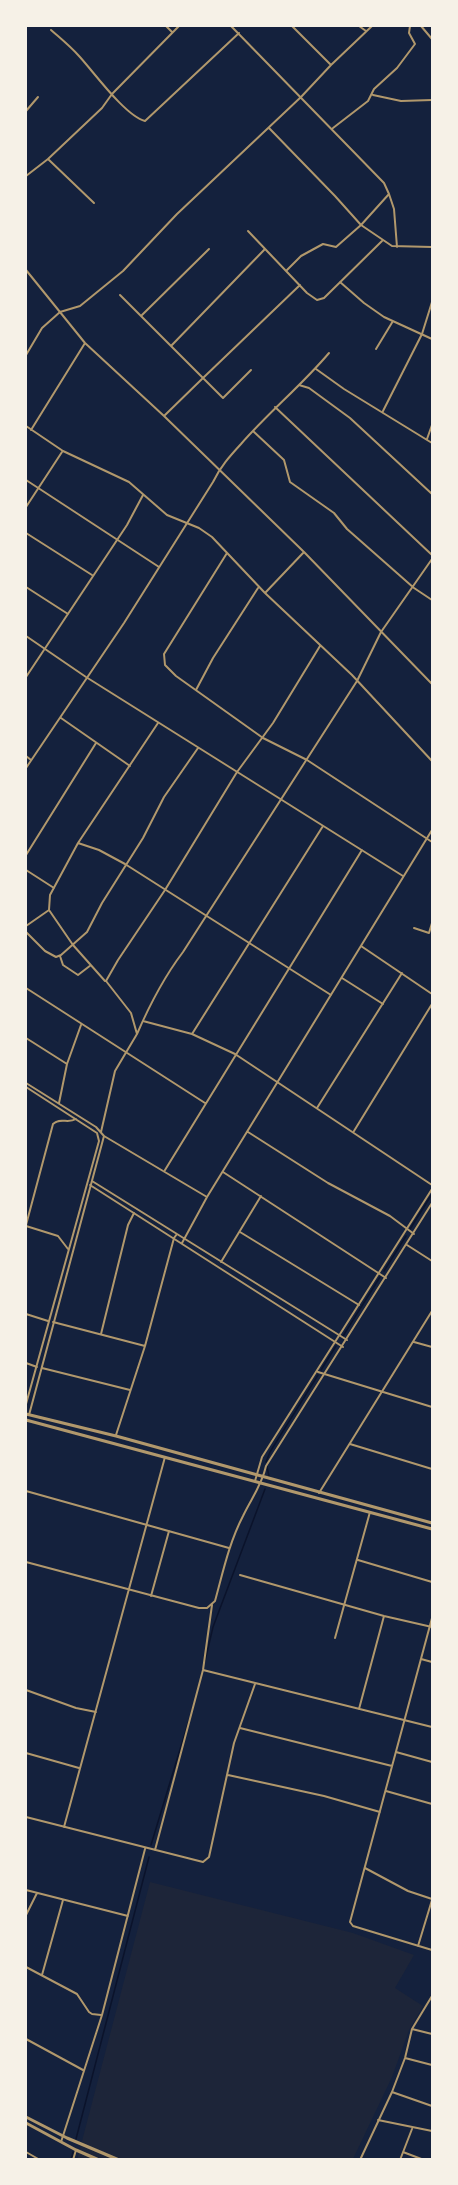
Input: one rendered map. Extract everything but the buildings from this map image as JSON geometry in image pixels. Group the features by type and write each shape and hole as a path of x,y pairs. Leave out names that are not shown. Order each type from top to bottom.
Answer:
{"street":[{"path":"166,26 172,32"},
{"path":"26,176 48,159 102,108 112,94 179,26"},
{"path":"231,26 333,128 384,183 394,209 397,247"},
{"path":"292,26 331,64"},
{"path":"359,26 366,31"},
{"path":"26,355 42,328 60,312 80,306 123,271 177,214 302,97 331,64 372,26"},
{"path":"333,128 368,101 374,89 398,68 415,44 409,33 410,26"},
{"path":"422,26 432,39"},
{"path":"51,30 78,55 112,94 137,118 145,121 239,33"},
{"path":"372,95 400,100 432,100"},
{"path":"26,111 38,98"},
{"path":"268,127 361,225 382,241 397,247 432,247"},
{"path":"48,159 94,203"},
{"path":"287,270 301,256 323,244 336,247 361,225 389,194"},
{"path":"248,231 312,298 319,300 382,241"},
{"path":"142,315 209,249"},
{"path":"171,346 265,249"},
{"path":"26,270 85,343 304,552 432,684"},
{"path":"340,282 364,303 393,321 432,339"},
{"path":"164,416 300,285"},
{"path":"120,295 224,399 251,370"},
{"path":"383,411 422,334 432,302"},
{"path":"376,349 393,321"},
{"path":"31,430 85,343"},
{"path":"26,768 124,623 188,523 219,469 275,407 316,369 329,352"},
{"path":"316,369 344,389 432,443"},
{"path":"298,385 309,388 350,418 432,494"},
{"path":"101,1132 113,1077 171,968 307,760 357,681 381,632 414,588 432,557 275,407"},
{"path":"427,439 432,425"},
{"path":"26,426 63,451 129,482 167,515 206,532 265,593 357,681 432,761"},
{"path":"253,430 284,460 290,482 334,513 347,529 414,588 432,600"},
{"path":"26,507 63,451"},
{"path":"26,480 159,567"},
{"path":"26,677 117,540 143,495"},
{"path":"26,533 93,576"},
{"path":"265,593 304,552"},
{"path":"227,553 164,654 165,665 170,671 263,738 307,760 432,843"},
{"path":"26,587 68,614"},
{"path":"196,690 213,658 259,587"},
{"path":"26,636 158,723 403,876"},
{"path":"106,981 237,772 263,738 320,646"},
{"path":"60,718 130,766"},
{"path":"137,1034 131,1012 73,945 49,910 50,895 78,843 158,723"},
{"path":"26,855 96,743"},
{"path":"26,932 54,957 60,956 87,932 125,864 143,838 164,797 198,747"},
{"path":"26,756 31,760"},
{"path":"192,1034 323,826"},
{"path":"182,1243 207,1197 432,830"},
{"path":"78,843 99,850 125,864 331,995"},
{"path":"165,1170 362,850"},
{"path":"26,870 54,888"},
{"path":"26,926 49,910"},
{"path":"414,928 429,933 432,923"},
{"path":"361,946 432,994"},
{"path":"60,956 63,965 78,975 92,965"},
{"path":"316,1108 402,973"},
{"path":"342,978 383,1004"},
{"path":"26,988 206,1104"},
{"path":"354,1132 432,1004"},
{"path":"143,1021 192,1034 235,1054 354,1132 432,1187 262,1457 255,1481"},
{"path":"59,1103 67,1064 81,1025"},
{"path":"26,1038 67,1064"},
{"path":"26,1085 59,1103 104,1136 165,1170 207,1197"},
{"path":"26,1085 99,1137 26,1404"},
{"path":"69,1250 60,1237 26,1225 53,1124 61,1120 76,1119"},
{"path":"248,1132 328,1183 390,1216 414,1234"},
{"path":"104,1136 26,1422 432,1529"},
{"path":"224,1172 386,1278"},
{"path":"89,1179 347,1340"},
{"path":"88,1183 343,1347"},
{"path":"221,1262 261,1196"},
{"path":"155,1851 203,1670 212,1605 229,1548 242,1517 262,1483 270,1459 432,1203"},
{"path":"101,1334 128,1225 134,1213"},
{"path":"240,1232 359,1305"},
{"path":"116,1436 177,1234"},
{"path":"406,1245 432,1261"},
{"path":"320,1493 432,1311"},
{"path":"26,1314 48,1321"},
{"path":"53,1322 145,1346"},
{"path":"414,1342 432,1347"},
{"path":"26,1364 37,1367"},
{"path":"42,1368 130,1390"},
{"path":"317,1371 432,1407"},
{"path":"27,1414 116,1436 432,1523"},
{"path":"350,1444 432,1469"},
{"path":"64,1827 165,1457"},
{"path":"26,1491 229,1548"},
{"path":"335,1638 370,1512"},
{"path":"151,1596 169,1531"},
{"path":"358,1560 432,1582"},
{"path":"26,1562 199,1608 212,1605"},
{"path":"240,1575 431,1627"},
{"path":"359,1709 384,1616"},
{"path":"432,1618 364,1868 351,1925 432,1950"},
{"path":"421,1659 432,1662"},
{"path":"203,1670 432,1727"},
{"path":"26,1817 145,1849 207,1861 234,1743 255,1684"},
{"path":"26,1689 76,1708 96,1712"},
{"path":"239,1728 392,1766"},
{"path":"396,1752 432,1762"},
{"path":"26,1753 79,1768"},
{"path":"228,1775 324,1796 380,1812"},
{"path":"386,1791 432,1804"},
{"path":"61,2142 102,2015 145,1849"},
{"path":"364,1868 408,1891 432,1899 418,1946"},
{"path":"26,1890 128,1916"},
{"path":"26,1915 37,1893"},
{"path":"42,1975 63,1900"},
{"path":"26,1967 77,1994 92,2014 102,2015"},
{"path":"360,2160 392,2092 405,2058 412,2029 432,1996"},
{"path":"428,2003 432,2004"},
{"path":"412,2029 432,2034"},
{"path":"26,2039 83,2070"},
{"path":"405,2058 432,2065"},
{"path":"392,2092 432,2106"},
{"path":"26,2117 119,2160"},
{"path":"378,2120 432,2132"},
{"path":"26,2123 99,2160"},
{"path":"400,2160 412,2128"},
{"path":"73,2160 76,2150"},
{"path":"26,2152 40,2160"},
{"path":"403,2152 424,2160"}],"shaded area":[{"path":"150,1882 353,1933 414,1955 395,1988 423,2006 409,2030 392,2077 353,2159 77,2160"}],"waterway":[{"path":"410,1229 432,1194"},
{"path":"384,1271 406,1236"},
{"path":"343,1336 380,1277"},
{"path":"321,1370 336,1346"},
{"path":"266,1462 318,1375"},
{"path":"267,1467 269,1476"},
{"path":"205,1661 213,1627 265,1489"},
{"path":"151,1845 189,1720"},
{"path":"76,2139 149,1857"},
{"path":"71,2160 73,2152"}]}
